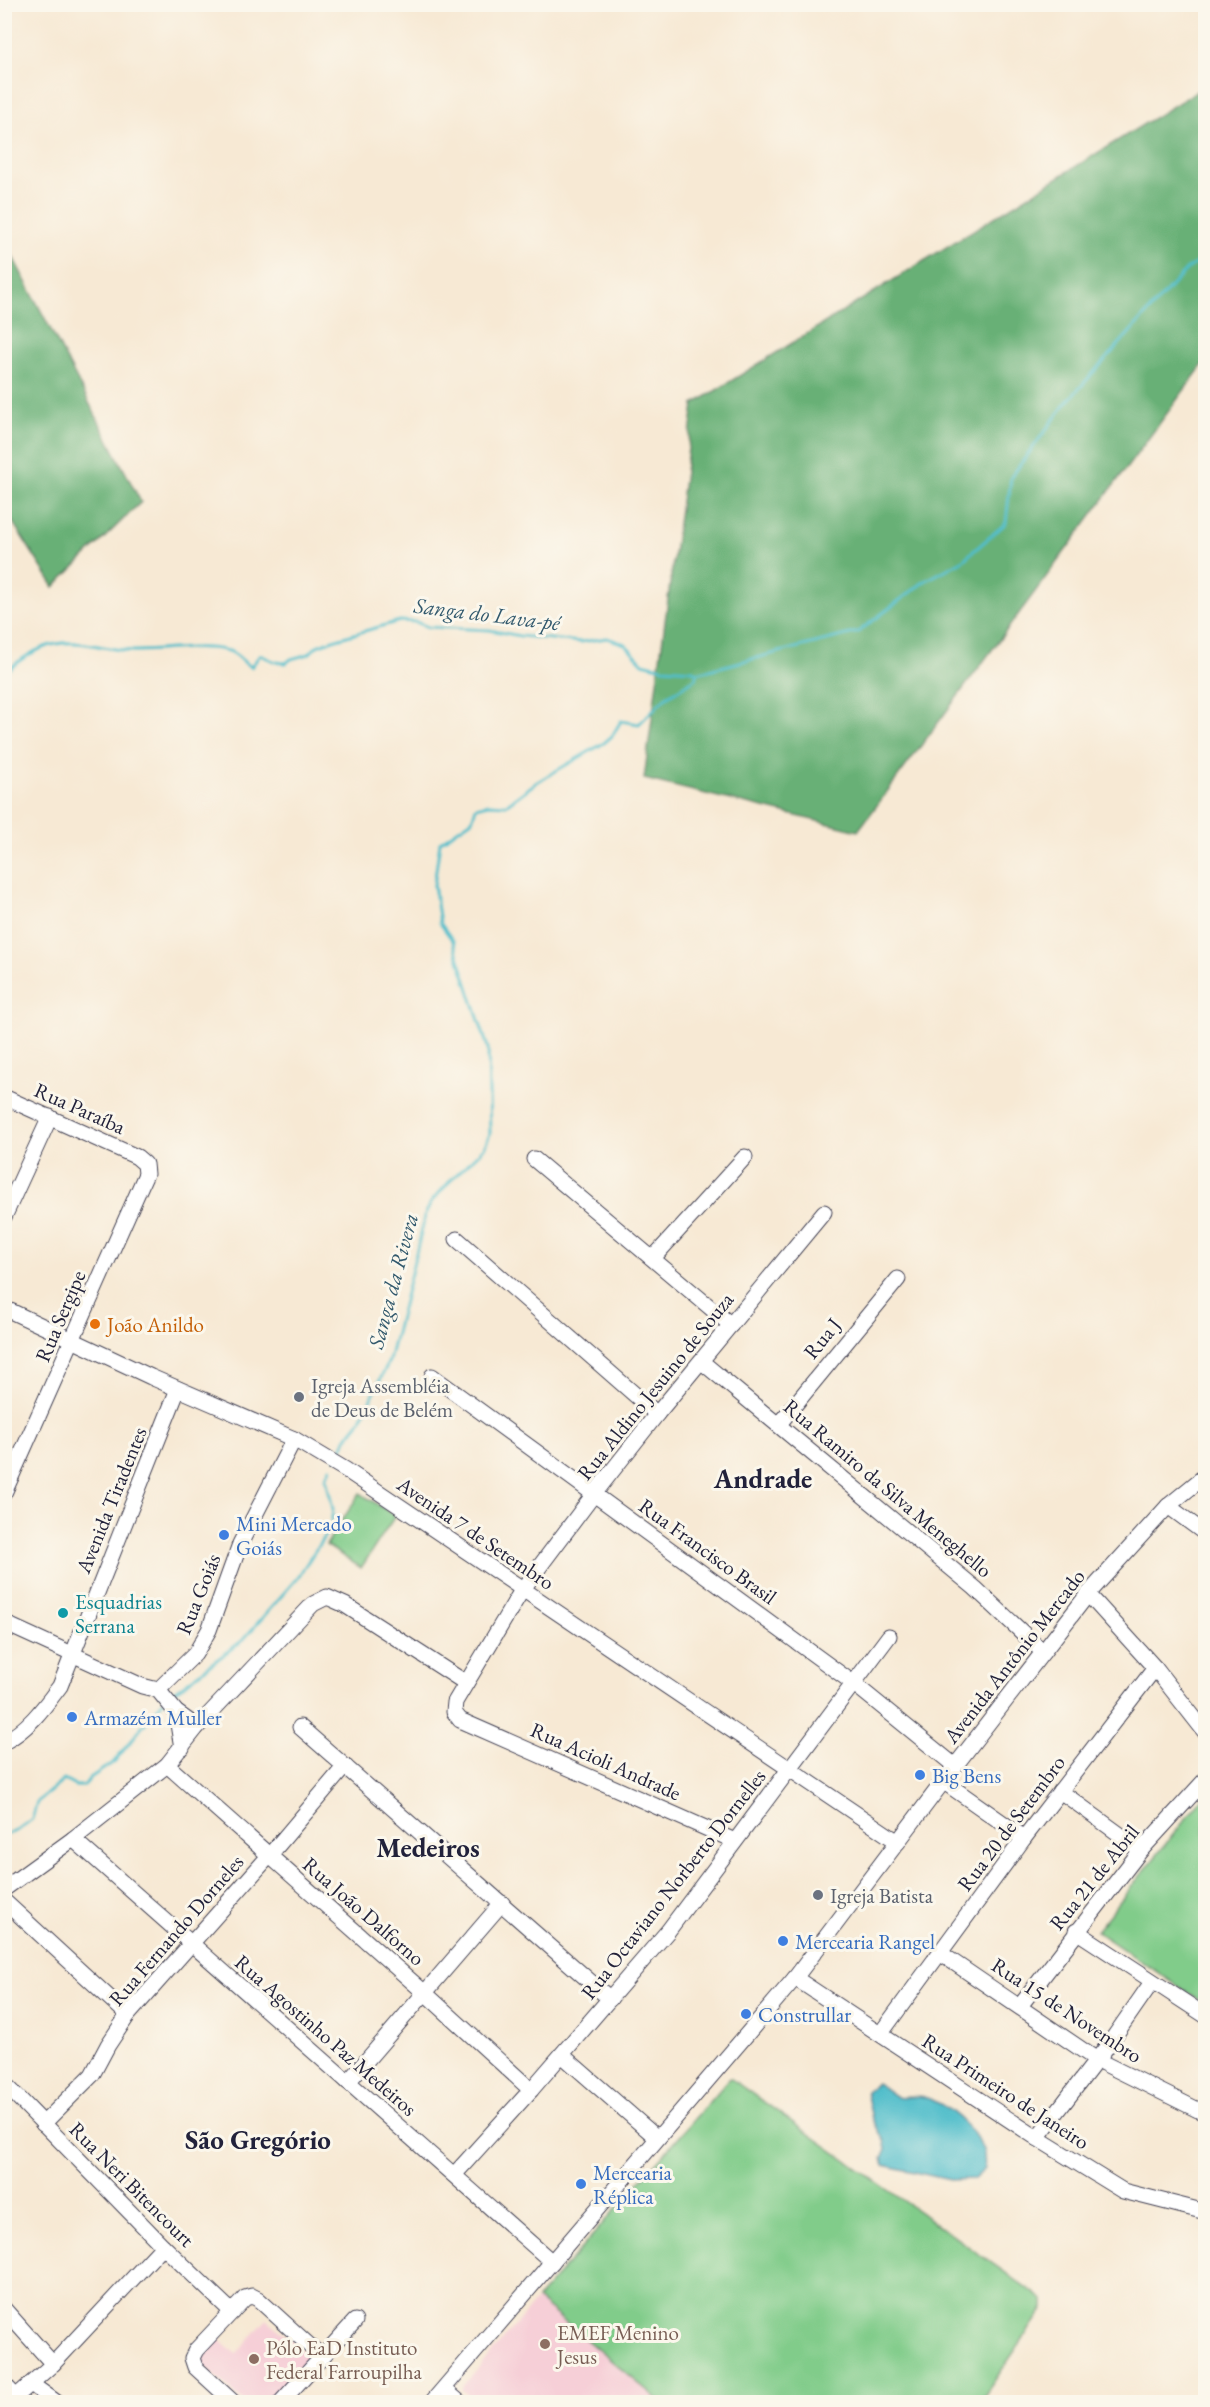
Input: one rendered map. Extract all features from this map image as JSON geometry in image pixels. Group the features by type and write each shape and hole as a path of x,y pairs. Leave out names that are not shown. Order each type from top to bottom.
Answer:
{"street":[{"name":"Rua Paraíba","path":"4,1097 137,1157"},
{"path":"4,1217 51,1117"},
{"name":"Rua Sergipe","path":"4,1493 146,1174 145,1164 137,1157"},
{"path":"653,1258 745,1157"},
{"path":"534,1159 731,1325"},
{"name":"Rua Aldino Jesuino de Souza","path":"460,1720 454,1712 455,1702 522,1590 657,1414 824,1212"},
{"path":"457,1239 657,1414"},
{"name":"Rua J","path":"779,1424 898,1279"},
{"name":"Avenida 7 de Setembro","path":"4,1308 178,1389 294,1438 346,1470 898,1842"},
{"name":"Rua Ramiro da Silva Meneghello","path":"702,1362 975,1588 1043,1652"},
{"name":"Rua Francisco Brasil","path":"432,1376 853,1683 955,1766"},
{"name":"Avenida Tiradentes","path":"4,1742 19,1732 60,1686 178,1389"},
{"name":"Rua Goiás","path":"160,1693 195,1654 209,1630 240,1544 294,1438"},
{"name":"Avenida Antônio Mercado","path":"432,2403 795,1978 943,1781 1088,1594 1168,1506 1206,1475"},
{"path":"1168,1506 1206,1534"},
{"path":"1088,1594 1155,1668 1206,1733"},
{"path":"4,1889 167,1766 197,1727 313,1604 327,1597 345,1605 466,1683"},
{"path":"4,1623 160,1693 176,1712 197,1727"},
{"name":"Rua Octaviano Norberto Dornelles","path":"454,2175 562,2055 668,1931 889,1636"},
{"name":"Rua 20 de Setembro","path":"881,2033 1024,1838 1155,1668"},
{"path":"176,1712 182,1748"},
{"name":"Rua Acioli Andrade","path":"460,1720 735,1841"},
{"path":"300,1727 610,1999"},
{"name":"Rua João Dalforno","path":"167,1766 425,1993 531,2090"},
{"name":"Rua Fernando Dorneles","path":"43,2124 92,2075 108,2044 128,2014 269,1856 345,1766"},
{"name":"Rua 21 de Abril","path":"1020,2006 1076,1930 1141,1850 1206,1779"},
{"path":"943,1781 1024,1838"},
{"path":"1060,1791 1141,1850"},
{"name":"Rua Agostinho Paz Medeiros","path":"73,1839 552,2262"},
{"path":"4,1901 128,2014"},
{"path":"348,2082 502,1904"},
{"path":"1076,1930 1152,1983 1206,2016"},
{"name":"Rua 15 de Novembro","path":"940,1953 1097,2060 1206,2114"},
{"name":"Rua Primeiro de Janeiro","path":"795,1978 1037,2138 1123,2191 1206,2212"},
{"path":"1037,2138 1152,1983"},
{"path":"562,2055 657,2138"},
{"name":"Rua Neri Bitencourt","path":"4,2084 163,2246 232,2312"},
{"path":"4,2384 13,2400 54,2364 163,2246"},
{"path":"233,2403 195,2367 192,2358 196,2350 245,2298 252,2296 258,2299 322,2357"},
{"path":"4,2309 54,2364"},
{"path":"282,2402 355,2321"},
{"path":"31,2384 56,2403"},
{"path":"444,2389 459,2403"}],"shaded area":[{"name":"EMEF Menino Jesus","path":"537,2299 661,2402 476,2402 461,2389"},
{"name":"Pólo EaD Instituto Federal Farroupilha","path":"267,2319 310,2357 269,2402 244,2402 198,2361 219,2339 236,2354"}],"green space":[{"path":"1205,86 1205,362 858,831 644,779 694,404"},
{"path":"4,240 141,502 54,587 5,510"},
{"path":"360,1493 395,1516 361,1568 326,1545"},
{"path":"1205,1795 1205,2004 1096,1931"},
{"path":"730,2078 1044,2300 1044,2308 980,2402 661,2402 537,2299"}],"water":[{"path":"877,2083 897,2097 924,2097 951,2111 967,2125 979,2142 984,2152 985,2169 974,2179 950,2180 884,2165 882,2158 886,2149 884,2140 872,2119 866,2091"}],"waterway":[{"path":"697,673 858,632 925,581 962,561 1006,523 1011,477 1066,403 1187,269 1206,257"},
{"name":"Sanga do Lava-pé","path":"4,674 35,651 66,643 133,651 217,649 232,652 251,667 260,655 276,662 286,663 291,659 309,654 317,646 333,640 400,621 416,622 428,627 490,630 520,636 581,642 607,638 625,644 643,663 663,668 693,670 697,673"},
{"name":"Sanga da Rivera","path":"336,1459 348,1436 361,1420 389,1361 426,1213 432,1201 484,1148 490,1134 488,1048 453,941 440,923 434,885 440,842 472,820 476,807 489,804 506,805 537,782 604,743 612,736 621,721 639,724 665,698 695,679 697,673"},
{"name":"Sanga da Rivera","path":"170,1695 242,1641 298,1577 331,1526 333,1509 326,1478 331,1468"},
{"name":"Sanga da Rivera","path":"4,1835 16,1831 32,1819 37,1802 64,1780 75,1786 84,1786 90,1778 114,1762 163,1701"}],"place":[{"name":"João Anildo","path":"95,1324"},
{"name":"Igreja Assembléia de Deus de Belém","path":"299,1397"},
{"name":"Mini Mercado Goiás","path":"224,1535"},
{"name":"Esquadrias Serrana","path":"63,1613"},
{"name":"Armazém Muller","path":"72,1717"},
{"name":"Big Bens","path":"920,1775"},
{"name":"Igreja Batista","path":"818,1895"},
{"name":"Mercearia Rangel","path":"783,1941"},
{"name":"Construllar","path":"746,2014"},
{"name":"Mercearia Réplica","path":"581,2184"},
{"name":"EMEF Menino Jesus","path":"545,2344"},
{"name":"Pólo EaD Instituto Federal Farroupilha","path":"254,2359"}],"district":[{"name":"Andrade","path":"763,1478"},
{"name":"Medeiros","path":"428,1847"},
{"name":"São Gregório","path":"258,2139"}]}
